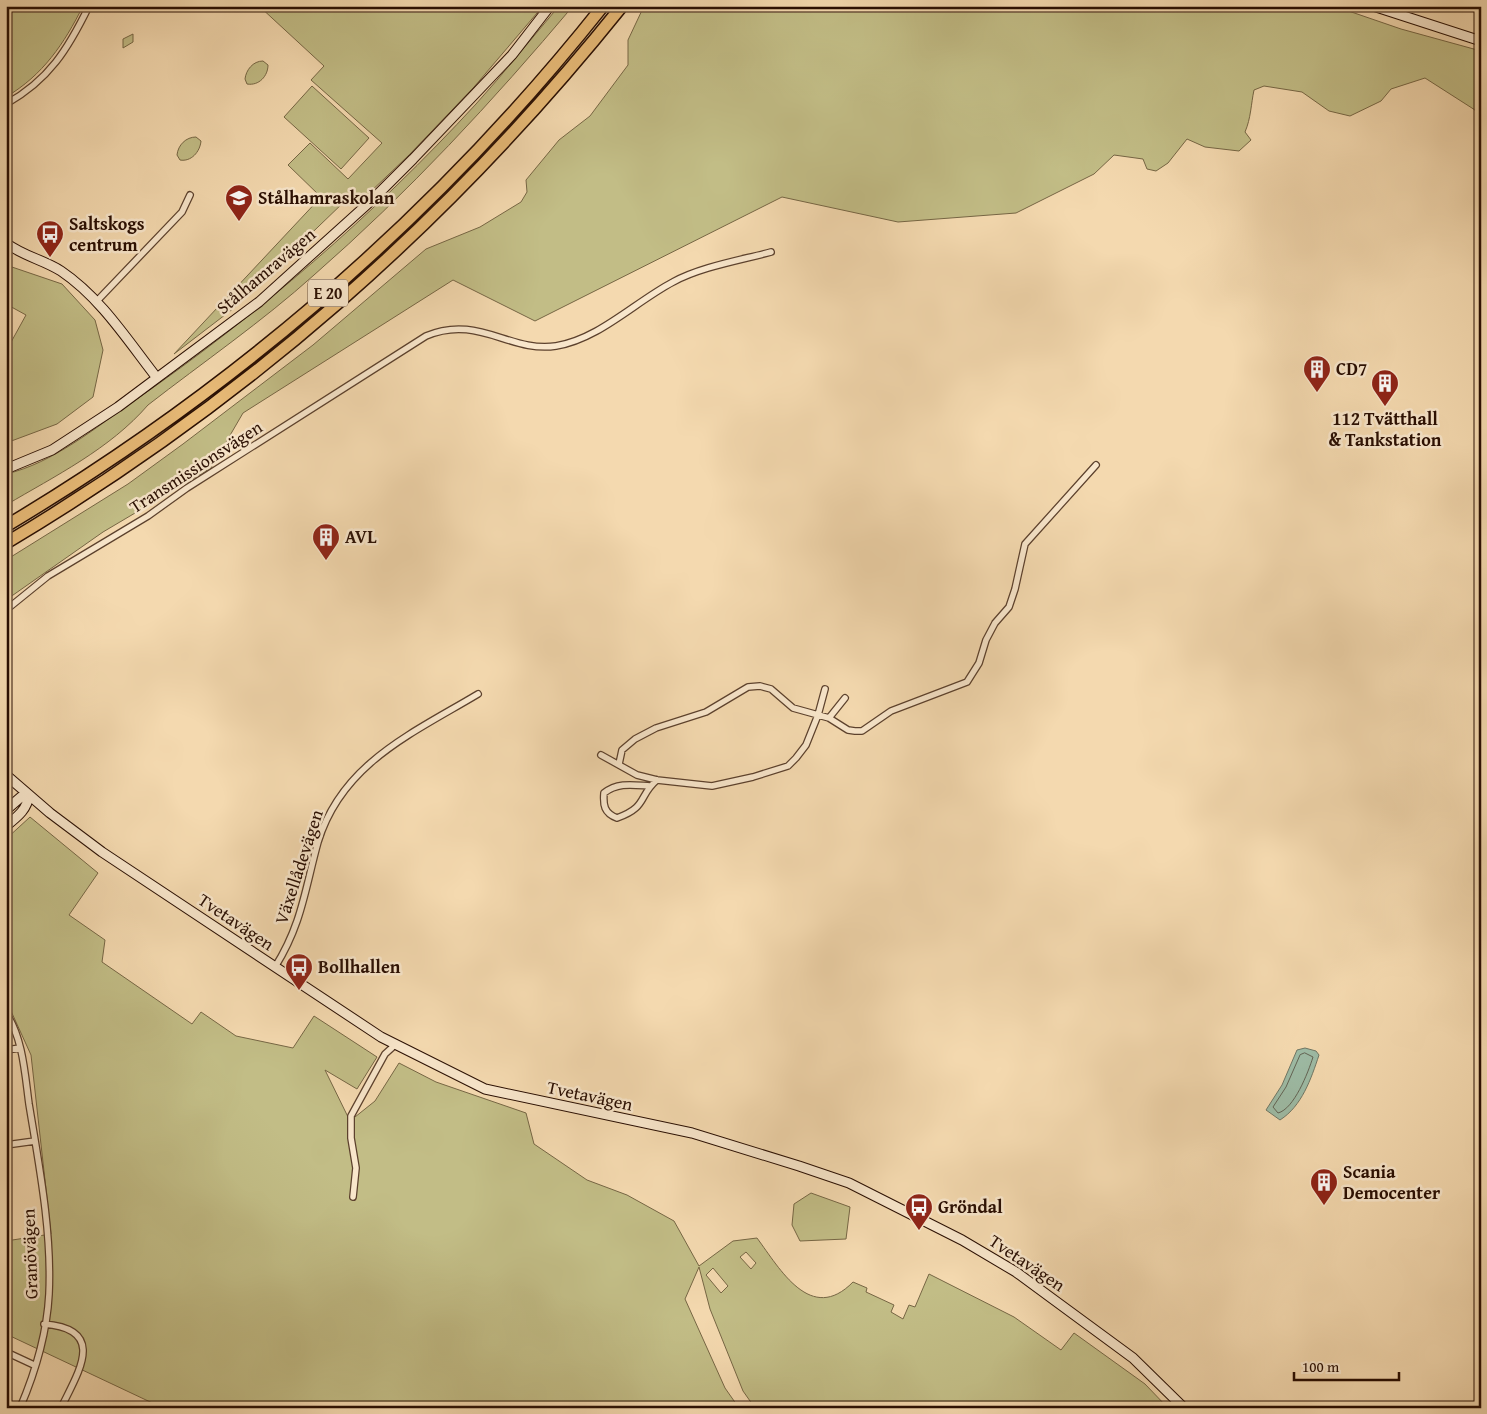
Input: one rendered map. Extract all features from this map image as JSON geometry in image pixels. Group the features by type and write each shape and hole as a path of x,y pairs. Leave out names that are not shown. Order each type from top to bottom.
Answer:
{"highway":[{"name":"E 20","path":"6,526 108,463 174,417 307,312 383,245 450,180 516,110 603,6"},
{"name":"E 20","path":"6,543 116,475 181,429 316,324 392,256 461,190 526,120 622,6"}],"main road":[{"name":"Stålhamravägen","path":"6,469 52,450 118,407 259,302 372,200 512,55 550,6"},
{"path":"1373,6 1481,42"},
{"path":"6,243 24,254 60,270 96,302 157,378"},
{"name":"Tvetavägen","path":"6,776 102,852 275,967 396,1044 485,1089 692,1133 848,1183 962,1240 1016,1272 1133,1358 1184,1408"},
{"path":"6,810 21,797 29,795 28,804 24,811 6,826"}],"street":[{"path":"6,104 39,82 56,63 74,36 89,6"},
{"path":"96,302 182,212 190,195"},
{"name":"Transmissionsvägen","path":"6,610 48,576 148,516 187,488 426,336 451,328 473,330 546,346 566,344 593,332 674,281 771,252"},
{"path":"619,764 622,750 635,739 656,728 706,712 748,687 760,686 771,689 793,708 829,718 848,730 862,731 891,711 967,682 979,663 986,640 995,622 1009,607 1025,544 1096,465"},
{"path":"601,755 637,775 657,780 712,786 788,766 806,745 818,715 825,689"},
{"name":"Växellådevägen","path":"275,967 296,928 321,833 333,807 349,782 383,752 478,694"},
{"path":"829,718 845,698"},
{"path":"650,786 625,784 611,787 604,793 603,805 609,814 617,818 632,813 640,806 650,786 657,780"},
{"name":"Granövägen","path":"6,1013 11,1020 20,1048 35,1140 46,1235 49,1294 34,1365 20,1408"},
{"path":"353,1197 356,1168 350,1138 351,1116 385,1054 396,1044"},
{"path":"6,1050 20,1048"},
{"path":"6,1145 35,1140"},
{"path":"44,1324 66,1327 78,1334 84,1346 83,1361 61,1408"},
{"path":"6,1352 34,1365"}],"shaded area":[{"path":"6,6 83,6 60,46 42,69 6,97"},
{"path":"259,6 543,6 474,87 409,155 365,197 346,200 234,308 174,354 321,197 288,165 310,143 348,179 382,143 311,80 324,66"},
{"path":"559,6 573,6 512,77 449,145 349,244 274,309 148,405 117,435 81,461 6,505 6,474 40,462 57,453 180,368 270,299 356,224 476,104"},
{"path":"644,6 1334,6 1401,29 1481,51 1481,125 1475,110 1425,78 1391,89 1381,101 1350,116 1329,111 1302,92 1264,86 1254,90 1250,116 1245,132 1251,140 1239,151 1205,147 1187,139 1168,163 1156,171 1147,169 1143,159 1114,155 1094,174 1016,213 898,222 782,197 535,321 453,280 243,413 211,468 103,532 6,600 6,560 128,484 183,444 313,345 426,249 480,227 521,202 527,192 526,180 559,140 590,116 628,65 628,40"},
{"path":"133,34 133,42 123,48 123,39"},
{"path":"263,61 268,65 265,76 259,82 247,84 245,79 248,69 253,64"},
{"path":"312,86 369,138 341,169 284,117"},
{"path":"196,137 201,141 197,152 191,158 180,160 177,155 181,145 189,138"},
{"path":"6,265 62,284 95,320 103,350 93,397 57,424 6,443 6,343 10,344 26,315 6,304"},
{"path":"30,817 98,873 69,915 105,940 102,962 192,1024 201,1012 236,1036 293,1048 314,1016 377,1057 357,1089 325,1070 350,1121 375,1101 399,1063 436,1082 526,1113 534,1144 587,1180 627,1195 674,1221 699,1266 733,1241 757,1238 786,1277 798,1288 810,1295 824,1298 838,1294 853,1282 867,1288 866,1292 894,1305 891,1312 903,1319 909,1305 915,1307 929,1274 1014,1317 1061,1350 1074,1333 1145,1384 1168,1408 755,1408 743,1391 710,1309 699,1267 685,1299 725,1388 739,1408 163,1408 6,1334 6,1241 51,1234 31,1055 6,1000 6,839","holes":["746,1252 756,1263 751,1269 740,1257","713,1268 728,1286 721,1293 706,1275"]},
{"path":"811,1193 850,1207 846,1239 800,1241 792,1225 794,1204"}],"water":[{"path":"1305,1048 1316,1051 1319,1055 1316,1064 1300,1100 1280,1120 1266,1110 1282,1085 1297,1050"}],"place":[{"name":"Stålhamraskolan","path":"239,222"},
{"name":"Saltskogs centrum","path":"50,258"},
{"name":"CD7","path":"1317,393"},
{"name":"112 Tvätthall & Tankstation","path":"1385,407"},
{"name":"AVL","path":"326,561"},
{"name":"Bollhallen","path":"299,991"},
{"name":"Scania Democenter","path":"1324,1206"},
{"name":"Gröndal","path":"919,1231"}]}
